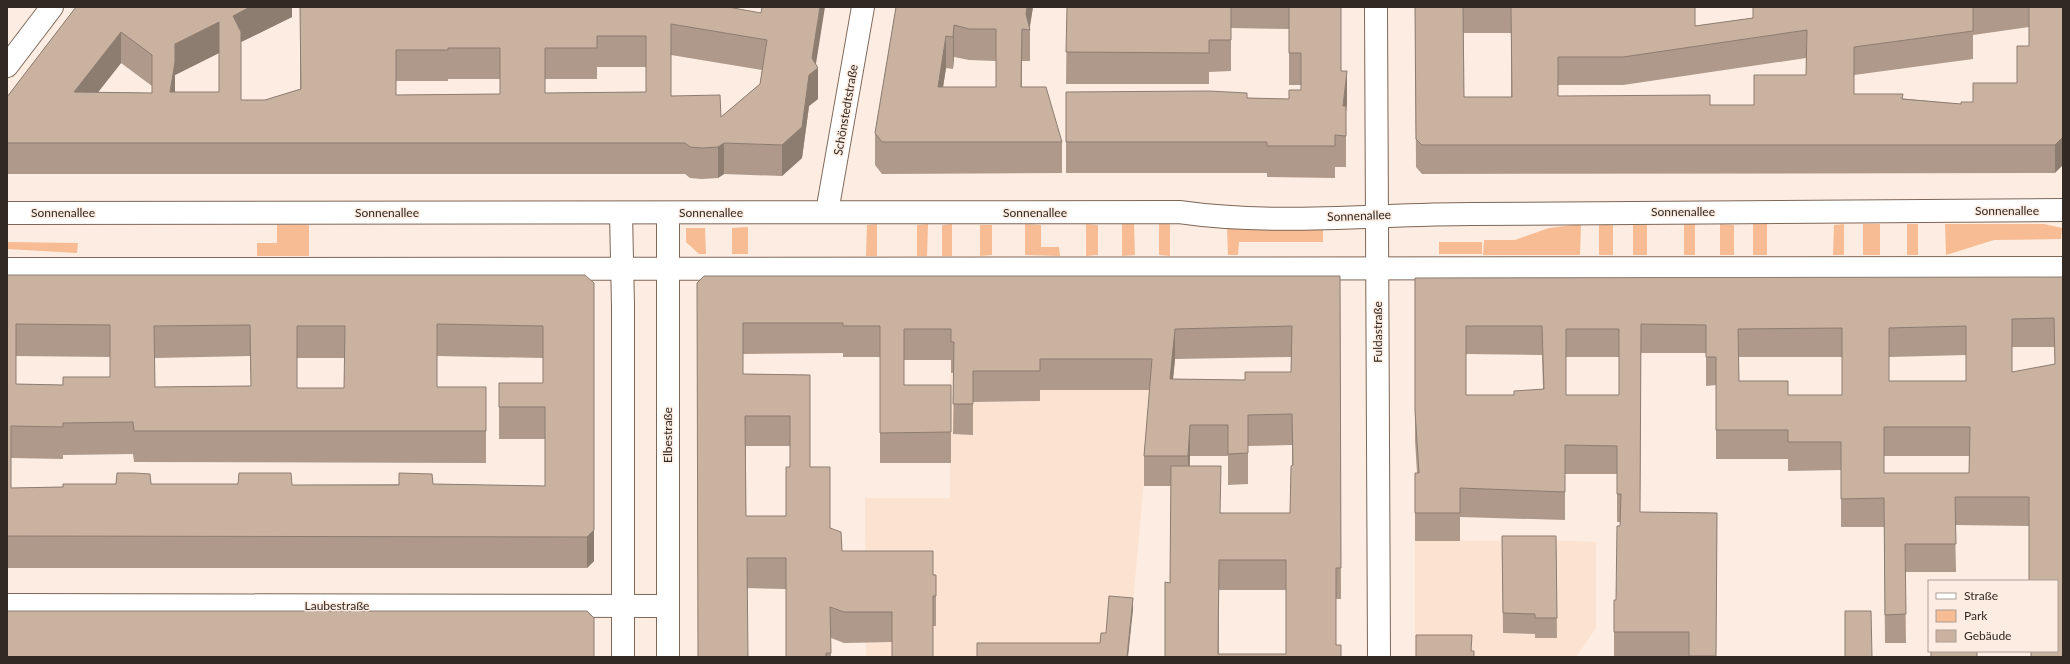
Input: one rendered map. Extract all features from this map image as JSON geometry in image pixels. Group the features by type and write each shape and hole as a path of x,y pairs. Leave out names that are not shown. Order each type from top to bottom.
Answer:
{"main road":[{"path":"7,66 52,7"},
{"name":"Schönstedtstraße","path":"827,212 863,7"},
{"name":"Fuldastraße","path":"1376,7 1379,657"},
{"name":"Sonnenallee","path":"7,213 1179,212 1235,218 1452,214 2063,210"},
{"path":"621,213 623,657"},
{"name":"Elbestraße","path":"668,213 668,657"},
{"path":"7,269 1378,267 2063,268"},
{"name":"Laubestraße","path":"7,605 668,606"}],"shaded area":[{"path":"951,306 1160,306 1128,657 866,657 865,498 950,498"},
{"path":"1547,540 1596,542 1596,628 1576,657 1415,657 1415,541"}],"green space":[{"path":"877,224 877,256 866,256 867,225"},
{"path":"928,224 927,256 917,256 917,225"},
{"path":"952,224 952,256 942,256 942,225"},
{"path":"1025,224 1041,225 1041,247 1059,247 1060,256 1025,255"},
{"path":"1086,224 1098,225 1098,255 1086,256"},
{"path":"1122,224 1134,224 1135,255 1122,256"},
{"path":"1159,224 1170,224 1170,256 1159,255"},
{"path":"1581,224 1580,255 1483,255 1484,240 1515,240 1549,228"},
{"path":"1599,224 1613,224 1613,255 1599,255"},
{"path":"1684,224 1695,224 1695,255 1684,255"},
{"path":"1720,224 1734,225 1734,255 1720,255"},
{"path":"1753,224 1767,224 1767,255 1753,255"},
{"path":"1844,224 1844,255 1833,255 1834,225"},
{"path":"1863,224 1880,224 1880,255 1863,255"},
{"path":"1907,224 1918,224 1918,255 1907,255"},
{"path":"1945,224 2044,224 2062,228 2061,239 1994,240 1946,255"},
{"path":"277,225 309,225 309,256 257,256 257,243 277,243"},
{"path":"980,225 992,225 992,255 980,256"},
{"path":"1633,225 1647,225 1647,255 1633,255"},
{"path":"748,227 748,254 732,254 732,228"},
{"path":"686,228 705,228 706,254 699,254 686,242"},
{"path":"1227,229 1323,229 1323,242 1239,242 1238,255 1228,255"},
{"path":"7,242 78,243 77,253 7,249"},
{"path":"1439,242 1482,242 1482,254 1439,254"}],"building":[{"path":"76,7 250,7 233,16 241,32 241,100 265,100 301,89 300,7 728,7 761,13 762,7 820,7 812,58 818,68 809,75 802,127 782,145 724,143 718,147 702,148 690,147 685,143 7,143 7,97","holes":["219,22 219,92 170,92 175,62 175,44","671,24 767,40 760,84 721,117 720,95 671,96","121,32 152,55 152,93 74,92","597,36 646,36 646,92 545,93 545,48 597,48","500,48 500,94 396,95 396,50"]},
{"path":"896,7 1027,7 1026,14 1030,30 1022,29 1021,87 1046,87 1062,142 882,142 875,133","holes":["954,25 969,29 996,29 996,87 938,87 946,36 953,37"]},
{"path":"1067,7 1231,7 1231,40 1209,40 1209,53 1066,52"},
{"path":"1289,7 1341,7 1341,71 1347,71 1343,106 1346,106 1346,136 1335,135 1335,146 1267,146 1267,142 1066,142 1066,92 1209,91 1247,93 1247,98 1289,99 1289,90 1301,90 1301,53 1289,53"},
{"path":"1415,7 1463,7 1464,97 1512,97 1511,7 1695,7 1695,26 1753,18 1753,7 1973,7 1973,31 1854,47 1854,94 1903,94 1902,99 1961,104 1961,102 1973,102 1973,83 2017,83 2017,46 2029,46 2029,7 2063,7 2063,137 2055,145 1422,145 1416,139","holes":["1807,30 1806,75 1754,75 1754,105 1710,105 1710,95 1558,96 1558,57 1623,57"]},
{"path":"7,275 585,275 594,283 594,530 587,537 7,536","holes":["16,324 110,325 110,377 63,377 63,385 16,384","437,324 543,326 543,383 499,383 499,407 545,407 545,486 433,484 432,474 399,473 399,485 292,485 291,473 239,473 238,484 151,484 150,474 117,473 116,484 63,484 63,487 11,488 11,426 63,427 63,423 133,422 134,431 486,431 486,387 437,387","250,325 251,386 155,387 154,326","297,326 345,326 344,388 297,388"]},
{"path":"704,276 1340,276 1341,568 1336,568 1336,645 1341,645 1341,657 1165,657 1165,582 1170,583 1171,466 1221,466 1220,513 1290,513 1291,466 1293,465 1292,414 1248,415 1248,453 1228,454 1228,425 1190,425 1188,456 1144,456 1152,359 1040,359 1040,371 973,371 973,404 953,404 954,342 951,342 951,329 904,329 904,385 951,385 951,432 880,433 880,326 843,326 843,323 743,323 743,374 810,375 810,467 830,467 830,528 841,532 842,551 933,551 933,575 936,575 936,596 933,596 933,657 892,657 892,612 844,612 830,607 831,653 826,653 826,657 786,657 786,558 747,558 748,657 698,657 697,283","holes":["1292,326 1291,372 1245,372 1245,380 1170,379 1175,329","745,416 790,416 790,467 786,467 786,516 746,516","1219,560 1286,560 1286,654 1218,654"]},
{"path":"2063,277 2063,657 2031,657 2031,652 2058,652 2058,580 2029,580 2029,497 1955,497 1956,544 1905,544 1906,614 1885,615 1884,498 1841,499 1841,442 1788,442 1788,430 1716,430 1716,357 1706,357 1706,325 1641,324 1640,512 1717,513 1716,656 1689,656 1689,632 1614,632 1617,526 1620,526 1621,494 1617,494 1617,446 1565,445 1565,492 1460,488 1460,513 1415,513 1415,473 1419,473 1415,411 1415,278","holes":["2054,318 2055,364 2012,372 2012,319","1466,326 1542,326 1544,389 1514,391 1514,395 1466,395","1966,326 1966,381 1889,381 1889,328","1842,328 1842,395 1788,395 1788,381 1739,381 1738,329","1566,329 1619,329 1619,395 1566,395","1884,427 1970,427 1969,473 1884,473"]},
{"path":"1502,536 1556,536 1557,618 1535,618 1535,614 1503,613"},
{"path":"1109,596 1133,598 1127,657 977,657 977,643 1100,643 1101,633 1106,633"},
{"path":"7,611 587,611 594,618 594,657 7,657"},
{"path":"1845,611 1871,611 1872,657 1845,657"},
{"path":"1416,635 1472,635 1471,651 1474,651 1474,657 1416,657"},
{"path":"1931,652 1977,652 1977,657 1931,657"}]}
